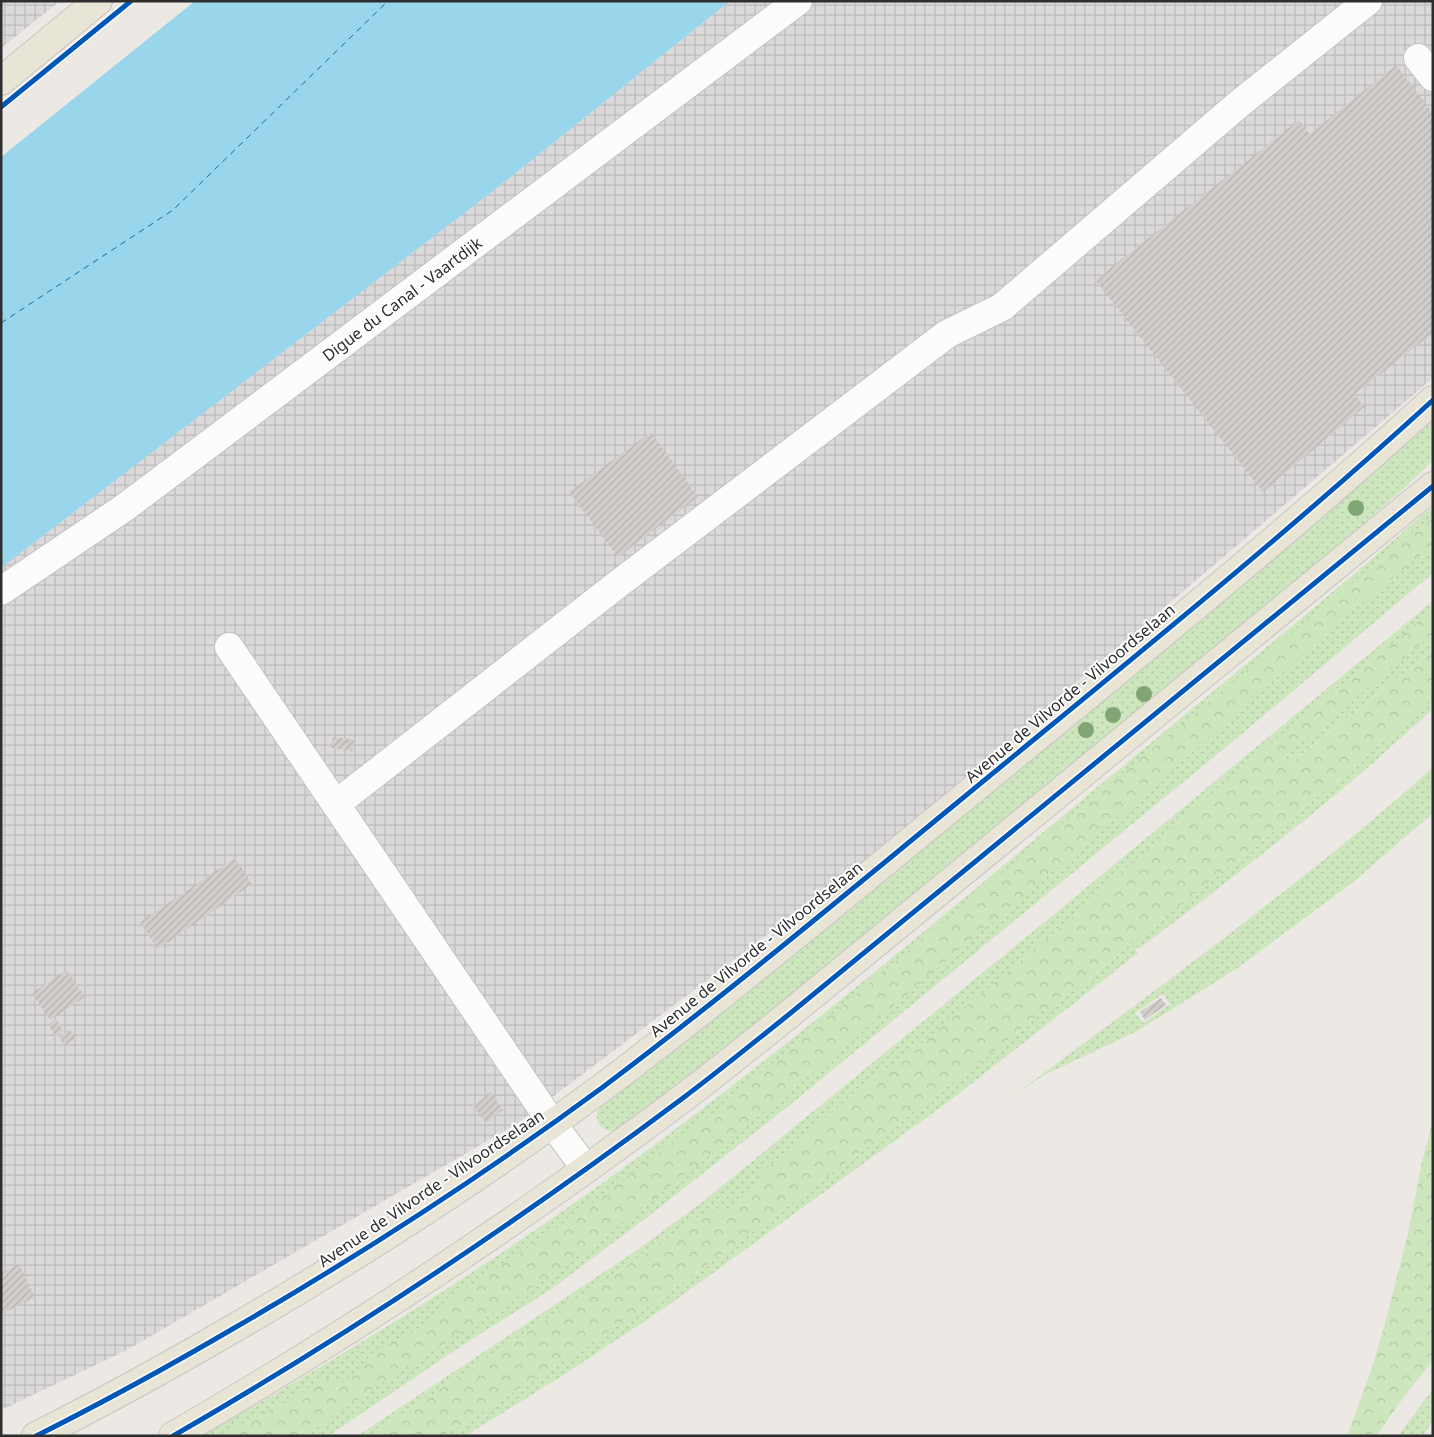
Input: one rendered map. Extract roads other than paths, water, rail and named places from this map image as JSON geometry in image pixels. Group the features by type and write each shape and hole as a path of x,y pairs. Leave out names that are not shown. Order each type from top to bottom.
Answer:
{"main road":[{"path":"1,80 98,1"},
{"name":"Avenue de Vilvorde - Vilvoordselaan","path":"36,1436 132,1386 275,1305 344,1263 449,1195 601,1088 709,1005 1251,559 1363,464 1433,400"},
{"path":"174,1436 293,1365 455,1260 586,1170 685,1097 787,1016 1433,486"}],"lane":[{"name":"Digue du Canal - Vaartdijk","path":"1,591 124,508 798,1"},
{"path":"336,804 618,584 947,334 1002,307 1240,103 1368,1"},
{"path":"229,647 552,1123 586,1170"}],"water":[{"path":"195,1 730,1 497,188 1,568 1,157"}]}
